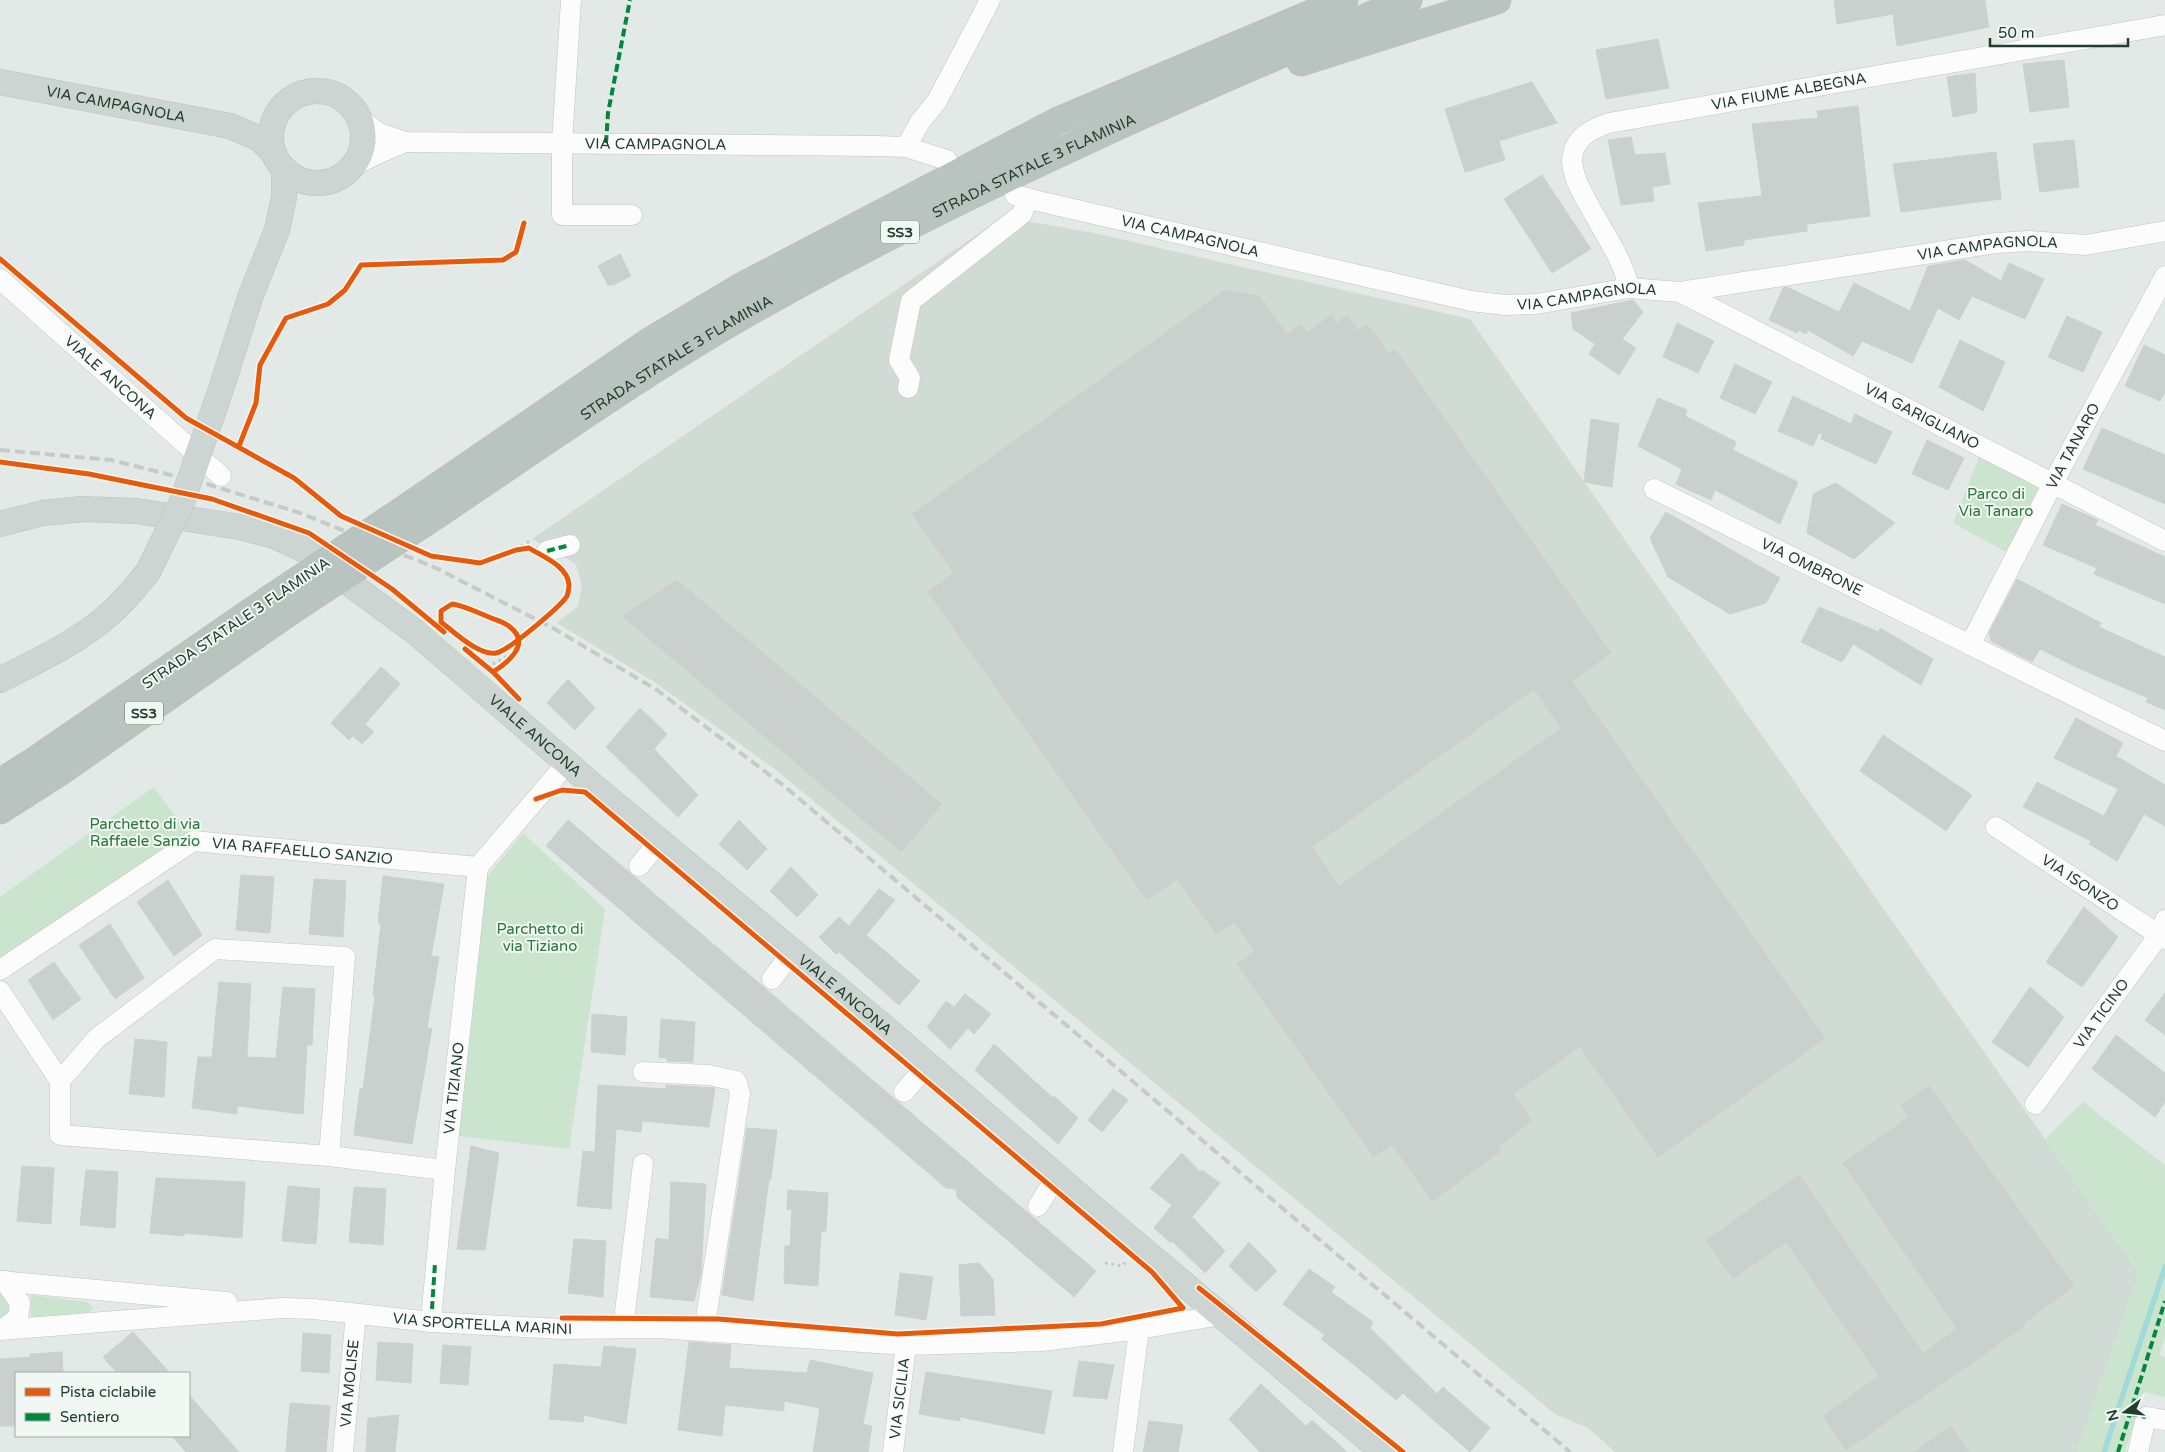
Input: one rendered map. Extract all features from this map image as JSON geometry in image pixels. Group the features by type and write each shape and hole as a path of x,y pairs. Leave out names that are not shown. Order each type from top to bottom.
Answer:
{"highway":[{"path":"1058,121 1146,69 1303,0"},
{"name":"STRADA STATALE 3 FLAMINIA","path":"413,517 650,342 741,287 1058,121 1344,0"},
{"name":"STRADA STATALE 3 FLAMINIA","path":"0,783 280,605 413,517 766,301 1022,170 1230,74 1408,0"},
{"path":"1097,135 1168,115 1267,73 1496,0"},
{"name":"STRADA STATALE 3 FLAMINIA","path":"0,810 58,773 280,605"}],"main road":[{"name":"VIA CAMPAGNOLA","path":"0,82 230,126 258,138 296,178 311,183 326,182 340,177 352,167"},
{"name":"VIA CAMPAGNOLA","path":"230,126 257,123 275,118 283,105 295,96 309,91 324,91 338,96 350,106 358,118"},
{"path":"275,118 271,129 271,141 279,161 284,197 278,230"},
{"path":"352,167 359,156 362,144 362,130 358,118"},
{"path":"0,680 50,654 87,631 122,602 148,572 182,502 251,295 278,230 296,201 311,183"},
{"name":"VIALE ANCONA","path":"0,524 43,513 83,510 136,511 240,527 274,536 301,548 414,631 567,763 928,1064 1056,1176 1383,1452"}],"street":[{"path":"571,0 562,143 562,215 632,215"},
{"path":"906,147 920,122 937,101 990,0"},
{"name":"VIA FIUME ALBEGNA","path":"1629,288 1626,274 1582,193 1572,162 1575,147 1582,136 1594,128 1609,123 2165,25"},
{"name":"VIA CAMPAGNOLA","path":"358,118 379,133 405,142 906,147 947,160"},
{"name":"VIA CAMPAGNOLA","path":"352,167 405,142"},
{"name":"VIA CAMPAGNOLA","path":"908,388 910,378 899,360 911,301 1022,214 1022,196 1471,301 1505,305 1536,304 1629,288 1680,292 1996,243 2029,241 2086,245 2165,231"},
{"name":"VIA TANARO","path":"1970,645 2053,483 2165,276"},
{"name":"VIALE ANCONA","path":"0,279 221,476"},
{"name":"VIA GARIGLIANO","path":"1680,292 2165,541"},
{"name":"VIA OMBRONE","path":"1654,489 1970,645"},
{"path":"535,547 570,545"},
{"path":"1970,645 2165,741"},
{"path":"478,867 567,763"},
{"name":"VIA ISONZO","path":"1996,827 2163,932"},
{"name":"VIA RAFFAELLO SANZIO","path":"0,970 193,841 478,867"},
{"path":"639,866 660,841"},
{"name":"VIA TIZIANO","path":"432,1309 478,867"},
{"name":"VIA TICINO","path":"2035,1104 2163,932"},
{"path":"60,1081 97,1038 215,949 345,957 329,1156"},
{"path":"772,979 793,951"},
{"path":"0,991 60,1081 60,1135 329,1156 445,1170"},
{"path":"904,1092 928,1064"},
{"path":"643,1072 709,1075 736,1081 740,1093 706,1319"},
{"path":"623,1328 643,1164"},
{"path":"1038,1206 1056,1176"},
{"path":"2,1330 18,1318 20,1303 3,1281"},
{"name":"VIA SPORTELLA MARINI","path":"3,1281 282,1308 314,1309 440,1323 561,1329 657,1328 906,1345 1042,1341 1138,1329 1221,1315"},
{"name":"VIA SPORTELLA MARINI","path":"2,1330 282,1308"},
{"name":"VIA MOLISE","path":"343,1452 356,1314"},
{"path":"1123,1452 1138,1329"},
{"name":"VIA SICILIA","path":"893,1452 906,1345"},
{"path":"2138,1452 2146,1417 2165,1420"}],"path":[{"path":"507,553 535,547"},
{"path":"498,668 510,660 518,646"},
{"path":"486,667 515,652"},
{"path":"479,661 493,672"},
{"path":"1105,1263 1122,1266"}],"shaded area":[{"path":"1003,217 1094,233 1470,319 2139,1273 2077,1452 1615,1452 1588,1428 1555,1414 776,770 656,683 557,623 578,606 582,585 576,564 532,539"}],"green space":[{"name":"Parco di Via Tanaro","path":"1981,452 2039,489 2006,552 1953,523"},
{"name":"Parchetto di via Raffaele Sanzio","path":"154,787 192,839 0,970 0,897"},
{"name":"Parchetto di via Tiziano","path":"523,833 605,909 569,1149 451,1135 487,877"},
{"path":"2083,1102 2165,1165 2165,1338 2159,1355 2165,1357 2165,1397 2144,1392 2125,1452 2077,1452 2139,1273 2045,1139"},
{"path":"0,1293 13,1302 11,1316 0,1321"},
{"path":"31,1295 87,1302 93,1308 88,1314 31,1318"}],"building":[{"path":"1834,0 1985,0 1989,27 1897,46 1893,14 1837,24"},
{"path":"1658,39 1669,88 1606,99 1596,50"},
{"path":"2064,60 2069,107 2030,112 2023,64"},
{"path":"1975,73 1977,112 1953,117 1947,77"},
{"path":"1532,82 1557,123 1499,141 1505,160 1465,172 1445,109"},
{"path":"1858,106 1870,216 1807,224 1807,231 1744,240 1744,245 1706,251 1698,203 1762,196 1752,124 1818,118 1817,111"},
{"path":"1631,137 1635,155 1665,153 1670,184 1652,187 1654,201 1621,205 1608,140"},
{"path":"2074,140 2079,187 2040,192 2033,144"},
{"path":"1996,152 2001,199 1901,212 1893,164"},
{"path":"1542,175 1591,249 1552,273 1504,199"},
{"path":"620,254 631,276 613,285 608,285 598,266"},
{"path":"1965,260 2001,281 2009,263 2044,279 2025,319 1972,296 1959,320 1938,308 1912,363 1862,341 1853,356 1808,330 1806,334 1798,330 1797,333 1769,320 1783,288 1787,287 1839,312 1854,283 1910,311 1928,266"},
{"path":"1225,290 1259,296 1287,334 1301,324 1307,333 1331,315 1337,323 1347,315 1358,330 1367,324 1389,354 1395,349 1611,653 1572,681 1825,1038 1658,1157 1580,1047 1513,1094 1532,1121 1498,1146 1501,1151 1432,1201 1392,1144 1374,1157 1237,964 1255,951 1234,922 1216,934 1177,879 1147,900 928,592 954,573 912,514","holes":["1534,689 1561,728 1339,886 1312,847"]},
{"path":"1633,300 1643,312 1622,339 1636,348 1619,375 1589,354 1595,344 1573,329 1571,313"},
{"path":"2067,316 2102,332 2083,372 2048,357"},
{"path":"1677,323 1714,341 1698,373 1663,357"},
{"path":"1960,340 2005,362 1983,411 1939,387"},
{"path":"2144,345 2165,355 2165,392 2160,401 2125,386"},
{"path":"1735,364 1772,382 1755,414 1720,398"},
{"path":"1793,396 1851,424 1855,414 1892,432 1876,464 1821,439 1822,434 1819,433 1813,446 1778,431"},
{"path":"1658,398 1687,410 1685,416 1736,442 1733,450 1798,482 1780,524 1715,490 1711,500 1676,484 1682,469 1638,446"},
{"path":"1591,419 1619,424 1612,487 1584,482"},
{"path":"2102,428 2165,455 2165,504 2083,469"},
{"path":"1927,440 1964,458 1948,490 1912,474"},
{"path":"1836,483 1895,523 1854,559 1807,533 1813,494"},
{"path":"2062,504 2098,520 2095,525 2165,557 2165,604 2094,574 2097,568 2043,545"},
{"path":"1666,512 1780,578 1766,603 1730,614 1668,577 1650,538"},
{"path":"2017,579 2101,623 2099,627 2165,657 2165,710 2146,702 2148,698 2076,667 2040,649 2032,662 1991,641 1989,633"},
{"path":"677,580 942,804 901,852 622,616"},
{"path":"1819,607 1879,632 1880,628 1933,659 1921,685 1853,644 1842,662 1801,642"},
{"path":"381,667 400,684 365,724 374,732 362,744 353,736 349,740 331,723"},
{"path":"568,679 595,708 575,730 547,703"},
{"path":"640,708 667,734 654,749 698,795 678,817 606,747"},
{"path":"2076,718 2123,743 2116,756 2165,785 2165,826 2144,814 2117,861 2089,844 2091,841 2023,807 2037,782 2104,816 2118,789 2054,758"},
{"path":"1883,735 1972,795 1946,831 1860,771"},
{"path":"568,820 1096,1271 1074,1297 957,1197 956,1189 946,1188 546,846"},
{"path":"739,820 767,849 747,870 719,844"},
{"path":"791,867 818,895 797,917 770,891"},
{"path":"241,875 274,877 270,933 236,930"},
{"path":"383,876 444,884 431,956 439,957 427,1028 432,1028 412,1144 354,1135 360,1089 363,1089 375,996 373,995 381,923 378,923"},
{"path":"314,879 346,881 343,937 309,934"},
{"path":"168,880 202,935 174,956 137,902"},
{"path":"879,889 895,900 866,935 920,981 899,1005 839,952 836,954 819,937 839,917 849,926"},
{"path":"2084,907 2118,937 2082,987 2046,962"},
{"path":"110,924 144,978 115,999 79,945"},
{"path":"54,962 81,999 53,1020 28,980"},
{"path":"219,982 251,984 247,1057 276,1058 283,987 315,989 312,1045 307,1045 303,1114 237,1106 237,1114 192,1108 198,1057 212,1057"},
{"path":"2030,987 2064,1017 2028,1067 1992,1042"},
{"path":"2165,993 2165,1035 2145,1020"},
{"path":"965,994 991,1014 974,1034 968,1028 950,1049 927,1027 946,1001 954,1007"},
{"path":"592,1014 627,1017 625,1055 591,1052"},
{"path":"661,1019 695,1022 693,1062 667,1061 667,1058 659,1057"},
{"path":"2116,1035 2165,1073 2165,1102 2155,1117 2092,1069"},
{"path":"135,1039 167,1042 164,1097 129,1094"},
{"path":"994,1044 1053,1098 1054,1096 1078,1118 1058,1144 975,1070"},
{"path":"598,1085 666,1089 666,1085 715,1088 709,1127 642,1121 641,1132 616,1129 611,1209 577,1206 583,1151 595,1152"},
{"path":"1929,1086 2074,1286 2023,1324 2025,1326 1846,1450 1823,1416 1879,1376 1786,1242 1733,1279 1706,1240 1799,1175 1923,1353 1957,1329 1843,1163 1909,1117 1901,1105"},
{"path":"1113,1089 1128,1100 1102,1132 1088,1120"},
{"path":"747,1128 777,1130 753,1301 722,1295"},
{"path":"471,1146 499,1153 485,1250 457,1249"},
{"path":"1182,1153 1200,1172 1202,1170 1220,1183 1192,1217 1225,1251 1205,1273 1172,1241 1171,1243 1154,1228 1172,1205 1150,1188"},
{"path":"22,1166 54,1168 51,1224 17,1221"},
{"path":"86,1170 118,1172 115,1228 80,1225"},
{"path":"156,1178 245,1182 242,1238 185,1233 184,1236 150,1233"},
{"path":"671,1182 706,1184 701,1274 694,1301 650,1297 656,1238 669,1240"},
{"path":"288,1186 320,1189 316,1244 282,1241"},
{"path":"354,1187 386,1189 383,1245 349,1242"},
{"path":"788,1190 828,1193 826,1231 821,1231 818,1286 784,1283 785,1246 790,1246 792,1210 787,1209"},
{"path":"574,1239 606,1241 603,1297 568,1293"},
{"path":"1249,1242 1277,1271 1256,1292 1229,1266"},
{"path":"979,1263 993,1279 995,1315 961,1316 959,1265"},
{"path":"1309,1269 1335,1287 1331,1292 1373,1322 1370,1328 1437,1394 1443,1387 1490,1428 1470,1452 1403,1393 1396,1400 1321,1339 1325,1335 1283,1304"},
{"path":"900,1273 933,1277 926,1320 895,1315"},
{"path":"133,1332 169,1372 116,1372 103,1357"},
{"path":"303,1333 331,1335 329,1373 301,1371"},
{"path":"378,1342 413,1344 411,1383 376,1380"},
{"path":"689,1342 731,1345 729,1368 807,1373 810,1360 873,1373 863,1424 872,1426 868,1452 813,1452 820,1408 784,1401 784,1411 725,1405 722,1436 678,1430"},
{"path":"443,1345 471,1347 468,1385 440,1383"},
{"path":"604,1346 636,1349 626,1424 584,1415 583,1422 549,1419 554,1364 601,1367"},
{"path":"62,1352 63,1372 15,1372 15,1426 0,1426 0,1359 31,1357 30,1354"},
{"path":"1079,1361 1114,1365 1107,1399 1073,1396"},
{"path":"926,1372 1052,1391 1044,1434 960,1417 960,1421 919,1414"},
{"path":"1261,1384 1306,1426 1312,1420 1347,1452 1260,1452 1229,1419"},
{"path":"190,1396 239,1452 186,1452 173,1437 190,1437"},
{"path":"290,1403 330,1406 326,1452 286,1452"},
{"path":"399,1415 395,1452 366,1452 368,1418"},
{"path":"1149,1421 1183,1425 1178,1452 1143,1452"},
{"path":"1951,1426 1969,1452 1914,1452"}],"waterway":[{"path":"2104,1452 2165,1267"}],"railway":[{"path":"0,450 111,460 207,484 300,513 436,568 553,628 657,690 783,785 1570,1452"}],"marked path":[{"path":"606,143 608,113 630,0"},
{"path":"547,551 570,545"},
{"path":"432,1309 435,1263"},
{"path":"2118,1452 2165,1301"},
{"path":"2130,1414 2146,1417"}],"cycle path":[{"path":"239,446 256,403 260,365 286,318 328,304 345,290 361,265 503,260 516,252 524,223"},
{"path":"0,259 186,418 294,478 341,516 431,556 480,563 516,550 529,548 560,567 568,578 567,596 533,628 522,637 511,645 502,651 489,653 475,647 441,622 441,611 452,604 461,606 505,624 516,633 519,640 515,652 505,664 493,672"},
{"path":"0,462 89,474 212,499 309,533 392,589 444,632"},
{"path":"465,649 493,672 519,699"},
{"path":"536,799 562,790 585,792 1152,1272 1183,1308"},
{"path":"1199,1288 1403,1452"},
{"path":"562,1318 718,1319 898,1334 1101,1324 1183,1308"}]}
